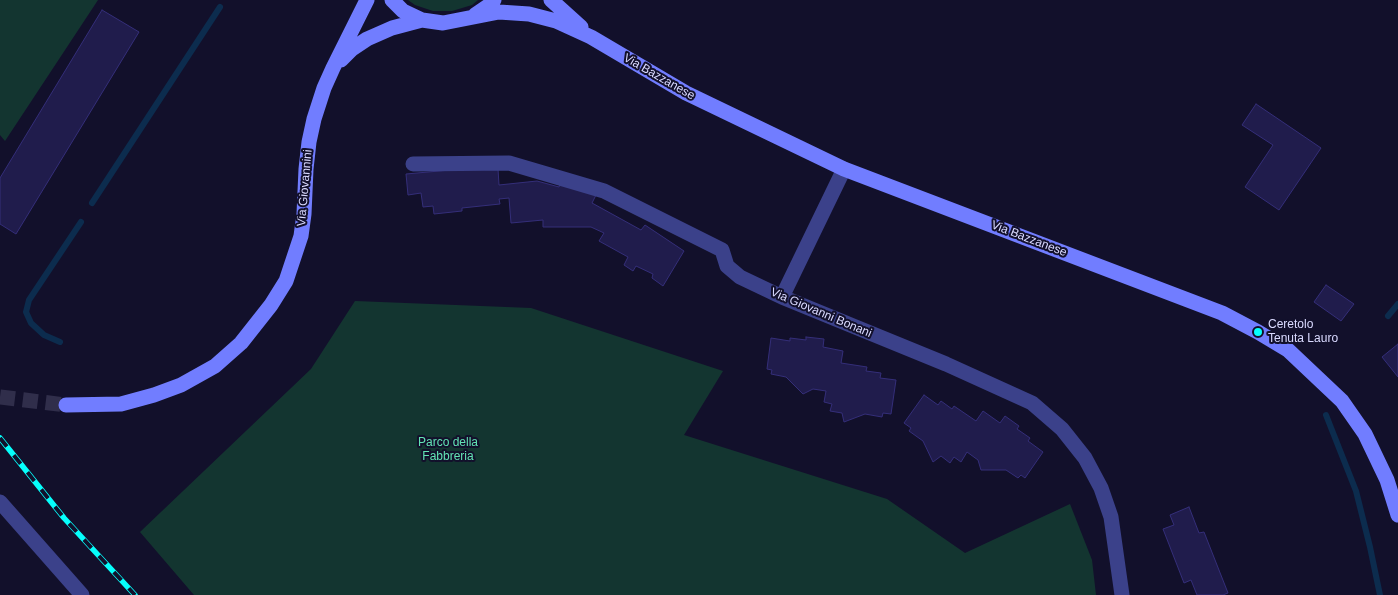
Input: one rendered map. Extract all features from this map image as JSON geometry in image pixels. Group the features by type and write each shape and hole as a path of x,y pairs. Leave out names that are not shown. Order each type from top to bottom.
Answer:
{"main road":[{"name":"Via Giovannini","path":"66,405 121,404 154,395 181,384 215,366 241,343 271,305 286,281 301,236 306,168 314,120 321,96 367,0"},
{"name":"Via Bazzanese","path":"392,0 403,11 422,20 443,23 499,12 529,14 556,21 591,37 686,93 844,169 1222,313 1288,350 1342,401 1365,434 1387,480 1398,515"},
{"name":"Via Bazzanese","path":"464,19 478,13 494,0"},
{"name":"Via Bazzanese","path":"551,0 591,37"},
{"path":"333,68 352,49 367,39 392,28 422,20"}],"street":[{"name":"Via Giovanni Bonani","path":"413,164 509,163 604,191 722,250 727,266 740,278 946,364 1032,403 1062,429 1085,458 1101,488 1110,516 1122,595"},
{"path":"782,297 844,169"},
{"path":"0,502 82,595"}],"green space":[{"path":"0,0 98,0 5,141 0,135"},
{"path":"408,0 478,0 472,5 452,11 433,11 415,5"},
{"name":"Parco della Fabbreria","path":"355,301 531,308 723,371 684,435 887,499 965,553 1070,504 1092,560 1096,595 194,595 140,532 311,369"}],"building":[{"path":"102,10 139,32 16,234 0,224 0,178"},
{"path":"1256,104 1321,148 1279,210 1245,187 1273,145 1242,125"},
{"path":"484,167 498,169 499,185 537,181 559,187 561,181 596,195 592,203 641,230 645,225 684,251 663,286 652,278 653,274 636,266 633,271 624,265 628,257 599,241 604,233 591,227 543,227 543,220 511,223 509,198 499,199 500,204 462,208 462,211 434,214 433,206 423,207 421,193 408,195 406,174"},
{"path":"1326,285 1354,304 1341,321 1314,302"},
{"path":"806,337 824,339 823,347 843,351 841,363 867,367 866,371 881,373 880,378 896,380 891,414 883,413 882,417 865,414 844,422 842,413 830,411 832,404 824,402 826,391 813,389 803,394 786,377 771,374 772,370 767,369 771,338 790,341 790,338 806,340"},
{"path":"1398,344 1398,377 1382,357"},
{"path":"924,395 938,405 941,401 952,409 954,406 976,421 983,411 1000,423 1005,416 1019,426 1017,429 1030,438 1028,441 1043,452 1025,478 1021,475 1018,478 1006,470 981,470 978,460 967,452 961,462 954,457 950,463 941,456 933,462 923,441 909,431 911,428 904,423"},
{"path":"1189,507 1199,533 1204,532 1228,593 1223,595 1197,595 1191,580 1184,583 1163,529 1174,525 1170,515"}],"waterway":[{"path":"92,203 220,7"},
{"path":"60,342 44,335 31,323 26,312 29,300 81,222"},
{"path":"1388,316 1398,304"},
{"path":"1326,415 1356,491 1380,595"}],"tunnel":[{"path":"0,397 66,405"}],"railway":[{"path":"0,438 64,518 135,595"}],"place":[{"name":"Ceretolo Tenuta Lauro","path":"1258,332"}]}
